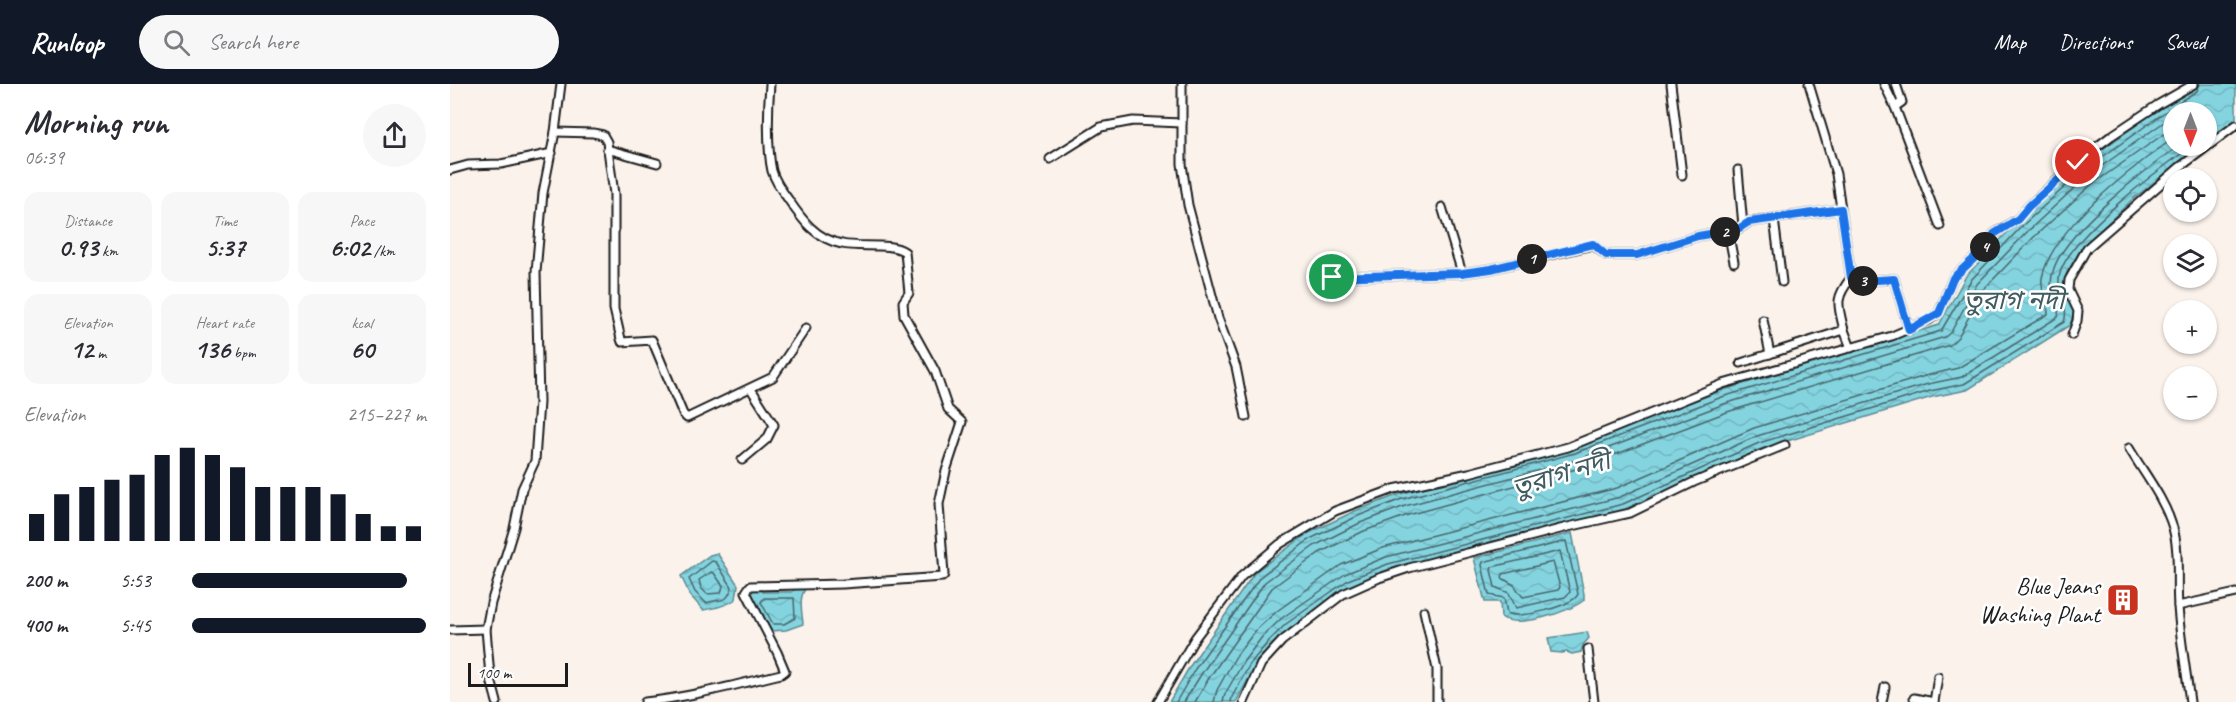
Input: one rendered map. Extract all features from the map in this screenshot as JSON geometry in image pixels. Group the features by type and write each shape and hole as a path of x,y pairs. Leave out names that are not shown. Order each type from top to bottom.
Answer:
{"street":[{"path":"496,702 490,676 486,629 491,603 514,528 522,489 536,461 539,402 536,272 543,193 552,153 561,84"},
{"path":"645,702 716,691 781,674 784,670 777,652 746,592 750,586 843,584 942,577 944,575 939,504 946,471 962,422 948,409 935,371 904,315 903,302 909,293 905,252 898,248 864,247 832,242 802,222 772,171 770,84"},
{"path":"1182,84 1182,164 1188,205 1218,318 1236,367 1246,417"},
{"path":"1671,84 1682,175"},
{"path":"1809,84 1836,174 1851,278 1837,302 1851,348"},
{"path":"1884,84 1940,226"},
{"path":"1894,107 1902,102 1896,84"},
{"path":"1158,702 1195,638 1242,576 1280,544 1335,511 1394,489 1568,447 1723,384 1909,330 1939,313 1953,278 1980,253 1994,234 2018,219 2029,206 2078,162 2111,136 2194,84"},
{"path":"1050,159 1101,127 1132,121 1182,123"},
{"path":"2072,335 2078,321 2078,311 2068,290 2069,280 2087,248 2180,167 2236,125"},
{"path":"555,132 603,135 608,149 614,194 614,309 622,342 652,340 683,414 687,418 773,377 806,328"},
{"path":"608,149 657,163"},
{"path":"450,170 468,165 501,164 552,153"},
{"path":"1738,170 1743,226"},
{"path":"1442,207 1462,273"},
{"path":"1332,277 1462,273 1491,269 1593,244 1606,255 1637,255 1698,236 1728,231 1749,222 1841,209"},
{"path":"1774,219 1782,282"},
{"path":"1728,231 1734,262"},
{"path":"1851,278 1861,281 1894,279 1909,330"},
{"path":"1763,320 1770,354"},
{"path":"1742,363 1844,330"},
{"path":"742,460 767,440 774,425 751,389"},
{"path":"1244,702 1261,664 1282,641 1352,590 1409,568 1630,513 1694,482 1785,445"},
{"path":"2129,448 2162,499 2173,528 2178,606 2190,702"},
{"path":"2178,606 2236,593"},
{"path":"1424,611 1437,669 1437,702"},
{"path":"450,630 486,629"},
{"path":"1588,649 1594,702"},
{"path":"1914,698 1934,702 1938,677"},
{"path":"1882,702 1885,687"}],"water":[{"name":"তুরাগ নদী","path":"2198,84 2236,84 2236,120 2217,134 2217,102 2169,102"},
{"name":"তুরাগ নদী","path":"2163,106 2163,156 2189,156 2173,168 2163,168 2163,176 2134,198 2082,248 2067,272 2064,283 2066,296 2074,312 2070,325 1967,390 1932,397 1761,449 1625,509 1389,570 1351,586 1290,629 1255,667 1236,702 1169,702 1190,666 1255,572 1307,534 1355,511 1400,494 1573,447 1720,391 1939,325 1966,276 2018,221 2076,168"},
{"path":"1572,533 1584,600 1556,614 1519,621 1501,617 1500,602 1485,602 1474,558"},
{"path":"717,553 738,585 736,599 724,605 703,610 690,595 681,576 710,555"},
{"path":"805,586 801,600 803,624 786,630 771,631 750,594 753,588 762,588 763,592 792,592 797,587"},
{"path":"1587,632 1589,638 1581,652 1572,654 1551,652 1548,638"}],"place":[{"name":"Blue Jeans Washing Plant","path":"2123,600"}],"route":[{"path":"1332,277 1462,273 1491,269 1593,244 1606,255 1637,255 1698,236 1738,229 1749,222 1841,209 1851,278 1861,281 1894,279 1909,330 1939,313 1953,278 1962,268 1980,253 1994,234 2018,219 2029,206 2078,162"}]}
